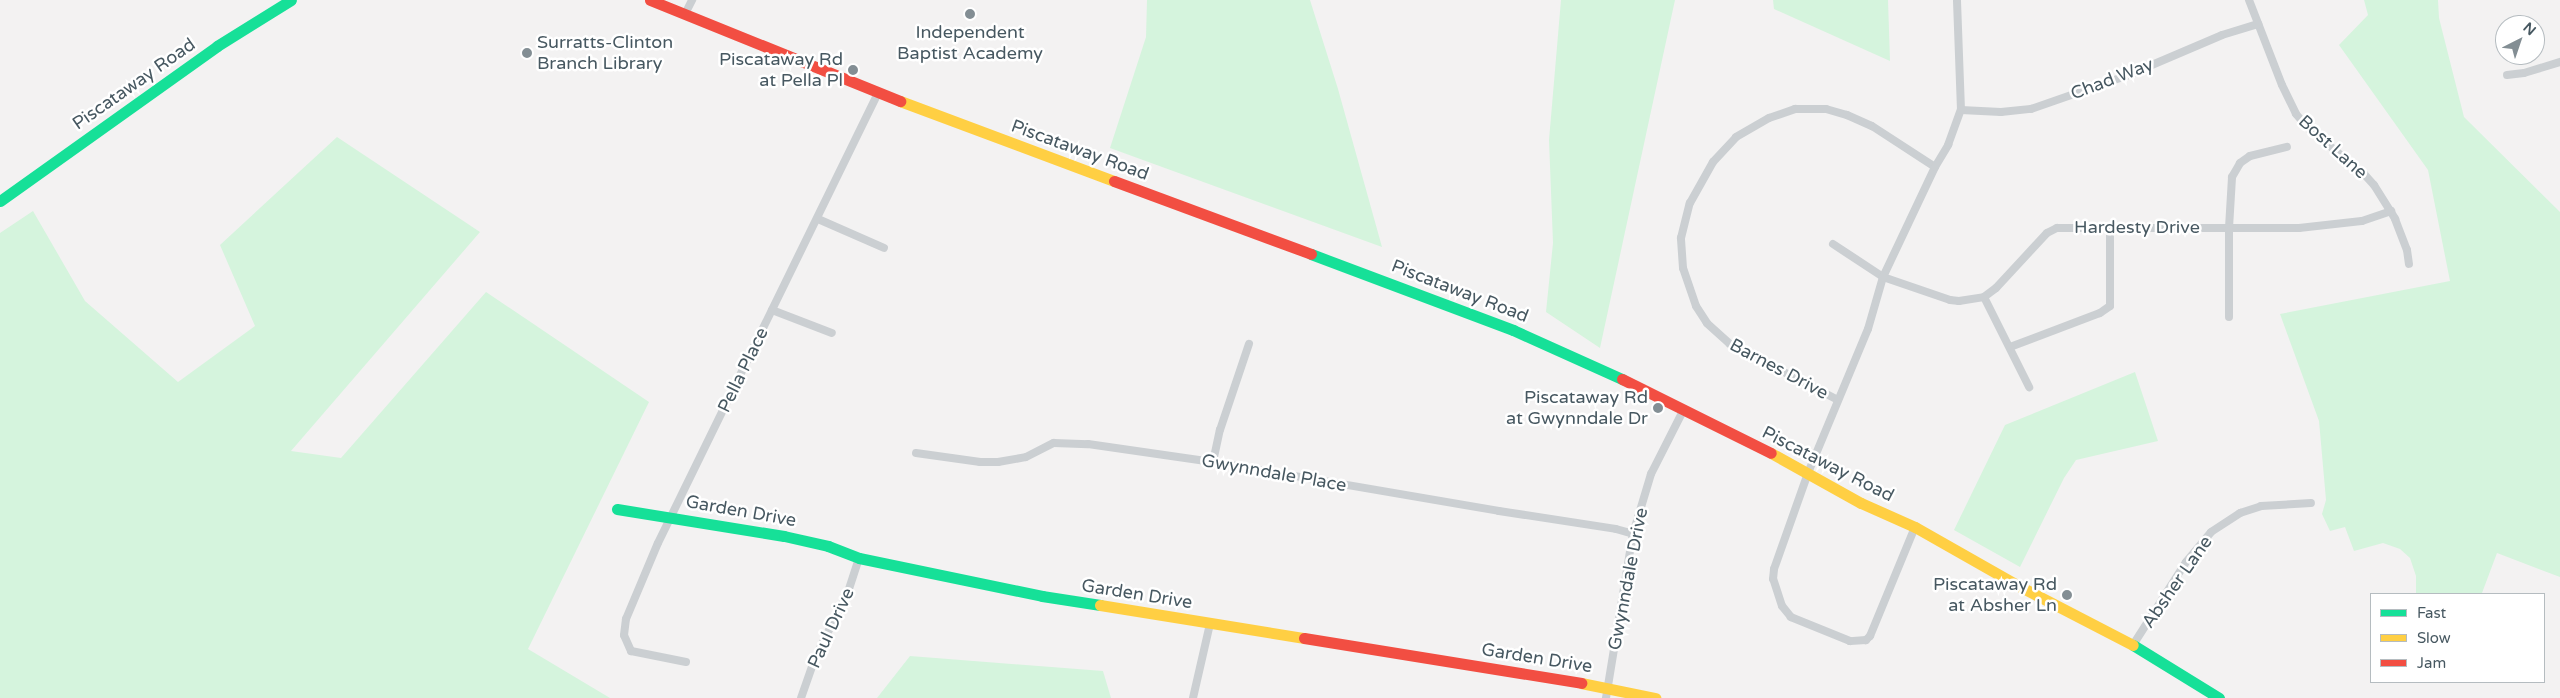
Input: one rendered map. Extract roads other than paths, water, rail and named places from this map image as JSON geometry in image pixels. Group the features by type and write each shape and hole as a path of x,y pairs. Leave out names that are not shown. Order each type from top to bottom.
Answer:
{"main road":[{"name":"Piscataway Road","path":"0,201 216,46 291,0"},
{"name":"Piscataway Road","path":"650,0 878,93 1513,330 1587,362 1684,409 1808,473 1861,503 1915,527 2019,586 2133,645 2219,698"},
{"name":"Garden Drive","path":"617,509 671,516 804,540 859,558 1042,596 1607,693 1654,698"}],"street":[{"path":"685,14 692,0"},
{"path":"1915,527 1870,636 1866,640 1850,641 1792,617 1782,606 1773,579 1774,569 1808,473 1868,329 1884,277 1935,167 1948,145 1961,110 1957,0"},
{"name":"Bost Lane","path":"2249,0 2282,85 2296,114 2309,129 2364,174 2391,211 2407,250 2409,264"},
{"name":"Chad Way","path":"1961,110 2001,112 2031,109 2126,76 2222,35 2258,24"},
{"path":"2507,75 2524,73 2560,62"},
{"name":"Pella Place","path":"686,662 631,651 624,635 626,619 671,516 878,93"},
{"name":"Barnes Drive","path":"1838,400 1741,351 1730,344 1707,323 1696,306 1683,268 1681,238 1690,203 1713,162 1736,137 1769,118 1795,109 1826,109 1846,115 1872,126 1935,167"},
{"path":"2228,317 2228,228 2230,192 2234,170 2250,156 2287,147"},
{"name":"Hardesty Drive","path":"1984,297 2010,274 2047,233 2067,226 2228,228 2324,226 2362,220 2391,211"},
{"path":"818,219 884,248"},
{"path":"2010,346 2100,313 2110,306 2110,228"},
{"path":"1833,244 1884,277 1950,300 1984,297 2029,387"},
{"path":"772,310 832,333"},
{"path":"1213,462 1220,430 1250,344"},
{"name":"Gwynndale Drive","path":"1607,693 1633,534 1651,474 1684,409"},
{"name":"Gwynndale Place","path":"916,452 980,462 998,462 1026,457 1054,443 1066,442 1127,448 1499,512 1616,528 1633,534"},
{"name":"Absher Lane","path":"2133,645 2186,562 2211,532 2240,513 2261,506 2311,503"},
{"name":"Paul Drive","path":"801,698 815,658 848,592 859,558"},
{"path":"1193,698 1210,624"}],"place":[{"name":"Independent Baptist Academy","path":"970,14"},
{"name":"Surratts-Clinton Branch Library","path":"527,53"},
{"name":"Piscataway Rd at Pella Pl","path":"853,70"},
{"name":"Piscataway Rd at Gwynndale Dr","path":"1658,408"},
{"name":"Piscataway Rd at Absher Ln","path":"2067,595"}]}
